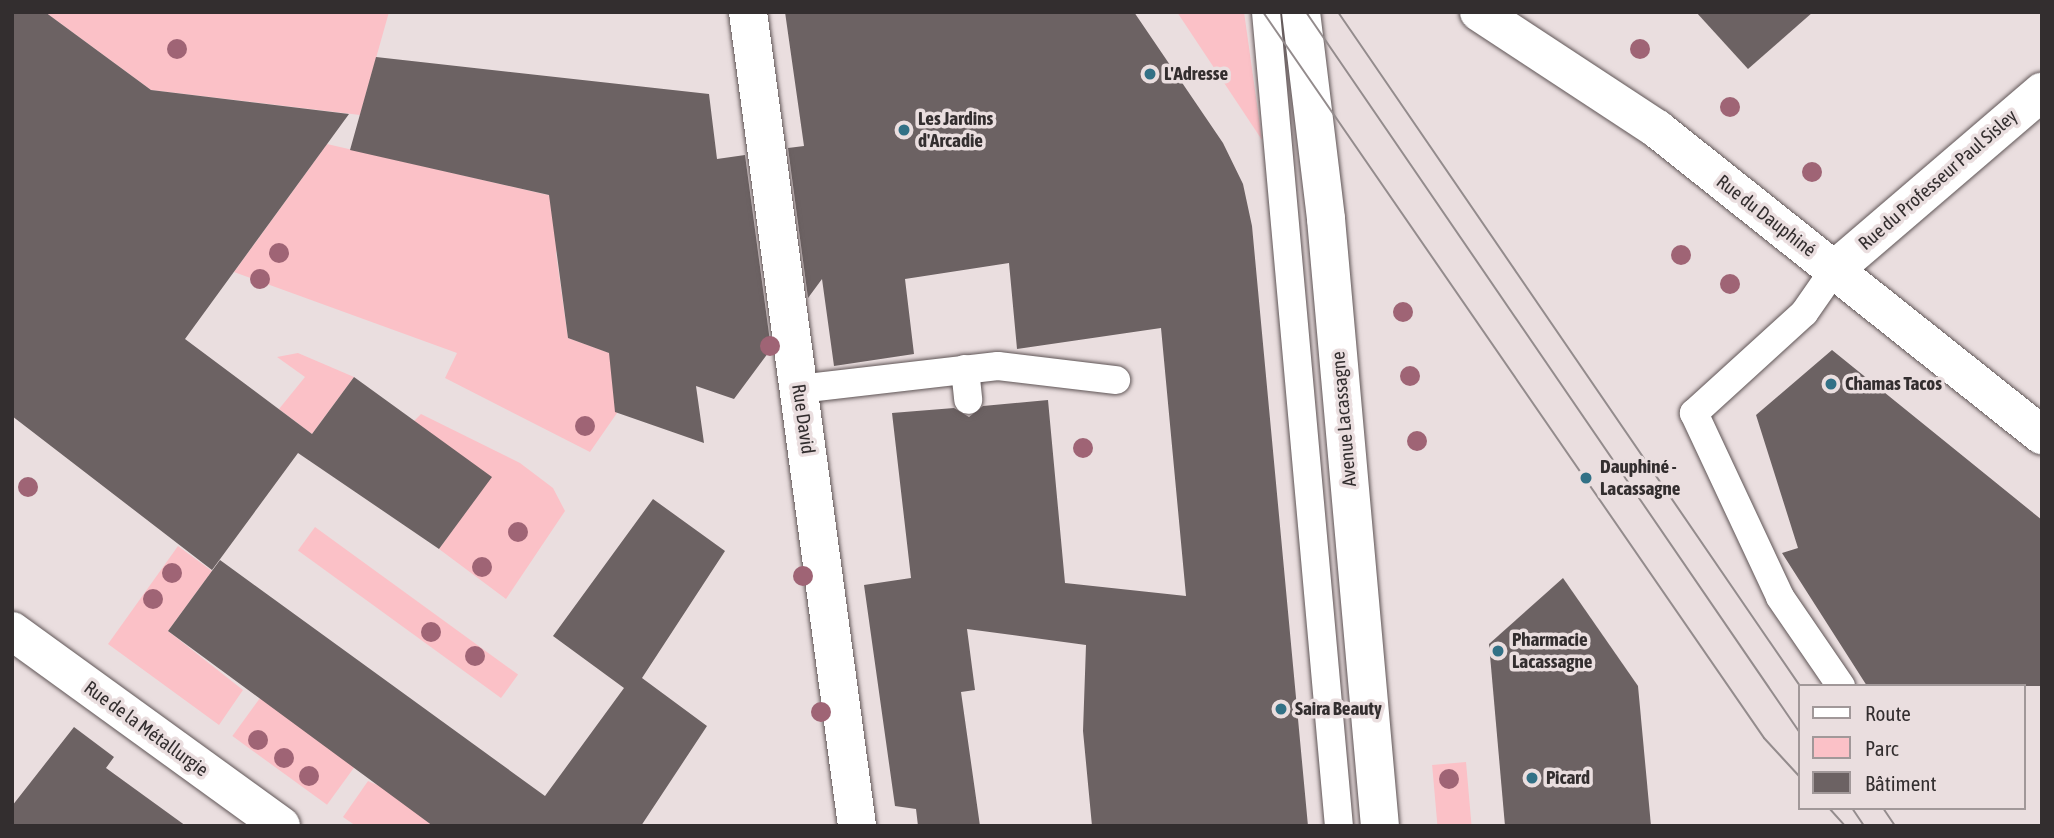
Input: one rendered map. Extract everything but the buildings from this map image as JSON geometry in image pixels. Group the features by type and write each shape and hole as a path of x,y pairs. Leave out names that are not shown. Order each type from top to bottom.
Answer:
{"street":[{"name":"Rue David","path":"748,12 857,826"},
{"name":"Avenue Lacassagne","path":"1301,12 1326,219 1380,826"},
{"name":"Rue du Dauphiné","path":"1483,13 1657,129 2042,435"},
{"name":"Rue du Professeur Paul Sisley","path":"1834,270 2042,92"},
{"name":"Rue de la Métallurgie","path":"12,632 281,826"}],"lane":[{"path":"1266,12 1339,826"},
{"path":"1834,270 1804,313 1695,413 1780,597 1840,684"},
{"path":"965,369 968,400"},
{"path":"799,389 965,369 1073,371 1115,380"}],"green space":[{"path":"45,12 389,12 360,115 151,90"},
{"path":"1177,12 1244,12 1262,140"},
{"path":"327,144 574,201 556,253 568,338 618,356 617,413 590,452 445,378 457,353 234,272"},
{"path":"298,353 354,377 312,434 279,409 305,377 277,357"},
{"path":"421,414 520,463 553,488 565,511 506,599 439,549 491,477 414,421"},
{"path":"315,527 518,675 501,698 298,550"},
{"path":"178,546 212,571 168,631 243,690 219,725 108,644"},
{"path":"260,698 355,767 327,805 232,736"},
{"path":"1466,762 1472,826 1437,826 1432,765"},
{"path":"368,781 382,787 435,826 356,826 343,817"}],"tram line":[{"path":"1263,12 1764,738 1798,775"},
{"path":"1306,12 1798,730"},
{"path":"1338,12 1799,684"},
{"path":"1831,810 1845,826"},
{"path":"1853,810 1864,826"},
{"path":"1884,810 1895,826"}],"place":[{"name":"L'Adresse","path":"1150,74"},
{"name":"Les Jardins d'Arcadie","path":"904,130"},
{"name":"Chamas Tacos","path":"1831,384"},
{"name":"Dauphiné - Lacassagne","path":"1586,478"},
{"name":"Pharmacie Lacassagne","path":"1498,651"},
{"name":"Saira Beauty","path":"1281,709"},
{"name":"Picard","path":"1532,778"}]}
